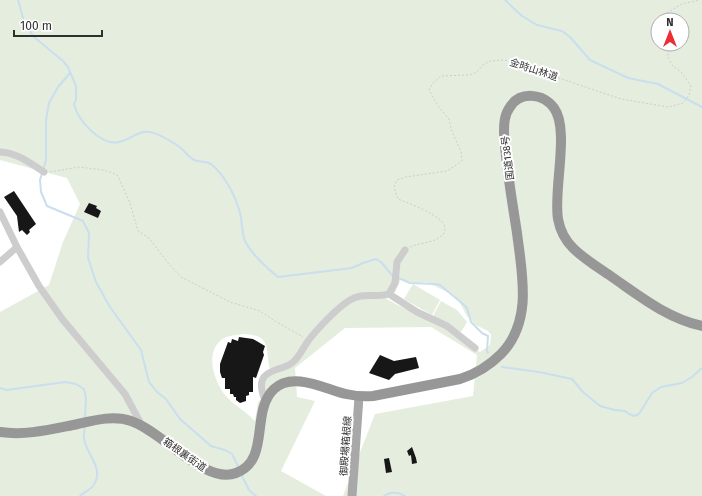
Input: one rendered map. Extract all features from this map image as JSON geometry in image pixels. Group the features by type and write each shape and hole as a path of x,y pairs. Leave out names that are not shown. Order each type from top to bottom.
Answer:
{"highway":[{"name":"国道138号","path":"359,397 384,395 460,379 472,375 484,369 504,351 518,329 521,317 523,290 522,275 505,147 504,123 510,107 515,101 528,96 535,96 548,102 554,108 560,122 557,209 560,226 568,241 582,256 654,306 675,317 702,326"},
{"name":"箱根裏街道","path":"0,432 29,432 108,418 130,420 141,424 152,431 206,470 222,475 240,472 249,465 255,453 260,418 265,400 275,387 292,381 302,382 359,397"}],"main road":[{"name":"御殿場箱根線","path":"352,496 359,397"}],"street":[{"path":"0,152 15,154 24,158 44,172"},
{"path":"0,212 17,247 39,286 63,320 125,394 141,424"},
{"path":"0,262 17,247"},
{"path":"389,294 395,280 399,257 405,250"},
{"path":"265,400 261,385 264,376 292,363 309,340 334,314 351,299 360,296 389,294 417,312 447,326 475,348"}],"path":[{"path":"668,12 682,4 699,0"},
{"name":"金時山林道","path":"405,250 439,237 444,233 445,228 442,223 431,213 398,199 394,187 397,180 406,177 447,171 462,161 461,152 451,129 449,119 438,106 429,90 433,83 441,76 470,75 477,72 490,60 510,60 621,99 668,107 683,103 689,95 690,86 682,73 672,65 668,57 668,52"},
{"path":"44,172 79,167 103,170 118,176 130,202 138,231 149,238 181,277 230,302 260,311 309,340"}],"green space":[{"path":"0,0 702,0 702,496 343,496 375,414 473,396 477,355 431,327 345,328 295,368 297,397 315,401 281,471 326,496 0,496 0,312 49,285 63,242 80,204 67,178 0,160","holes":["401,279 414,283 426,282 454,295 467,316 476,325 488,331 491,335 490,345 480,352 440,324 384,297 394,294","243,334 259,337 263,340 266,344 270,370 258,386 261,399 258,402 255,421 232,402 221,390 215,377 212,363 214,349 220,341 226,337"]},
{"path":"413,284 440,300 432,315 404,299"},
{"path":"441,301 457,310 467,322 461,332 433,316"}],"building":[{"path":"14,191 36,224 29,230 30,232 27,235 22,230 19,232 17,216 4,197"},
{"path":"89,203 97,206 96,208 101,211 98,218 84,212"},
{"path":"239,337 253,339 265,346 263,352 264,355 256,378 253,377 253,392 249,392 249,395 246,396 246,401 240,403 236,400 236,397 234,397 233,394 230,394 230,389 225,389 225,378 222,378 220,372 220,364 228,342 231,343 232,339 238,341"},
{"path":"380,355 394,361 416,357 419,368 395,374 389,380 369,373"},
{"path":"412,447 417,463 412,464 411,455 409,456 407,451"},
{"path":"389,458 392,472 386,473 384,459"}],"waterway":[{"path":"18,0 25,25 34,37 68,67 76,86 76,100 74,104 76,111 85,125 98,136 112,142 123,141 142,132 150,132 162,136 176,144 194,160 211,164 226,181 234,195 241,217 245,241 260,260 278,277 352,268 376,259 381,262 392,275 410,283 440,285 463,304 467,308 471,322 482,333 488,336 488,353"},
{"path":"505,0 522,16 537,25 562,31 570,37 590,60 628,78 658,84 702,107"},
{"path":"70,73 58,87 49,103 46,120 46,160 40,180 41,192 47,206 83,221 89,233 88,258 96,282 110,307 141,350 149,382 157,392 166,399 180,419 211,446 225,450 232,454 239,468"},
{"path":"502,367 539,372 572,379 583,392 600,406 625,411 634,416 639,414 652,393 661,387 682,383 702,368"},
{"path":"0,388 7,390 65,382 76,384 84,389 86,398 85,419"},
{"path":"80,496 93,486 97,473 94,461 85,444 85,425"},
{"path":"241,474 249,490 256,496"},
{"path":"384,496 394,493 405,496"}]}
